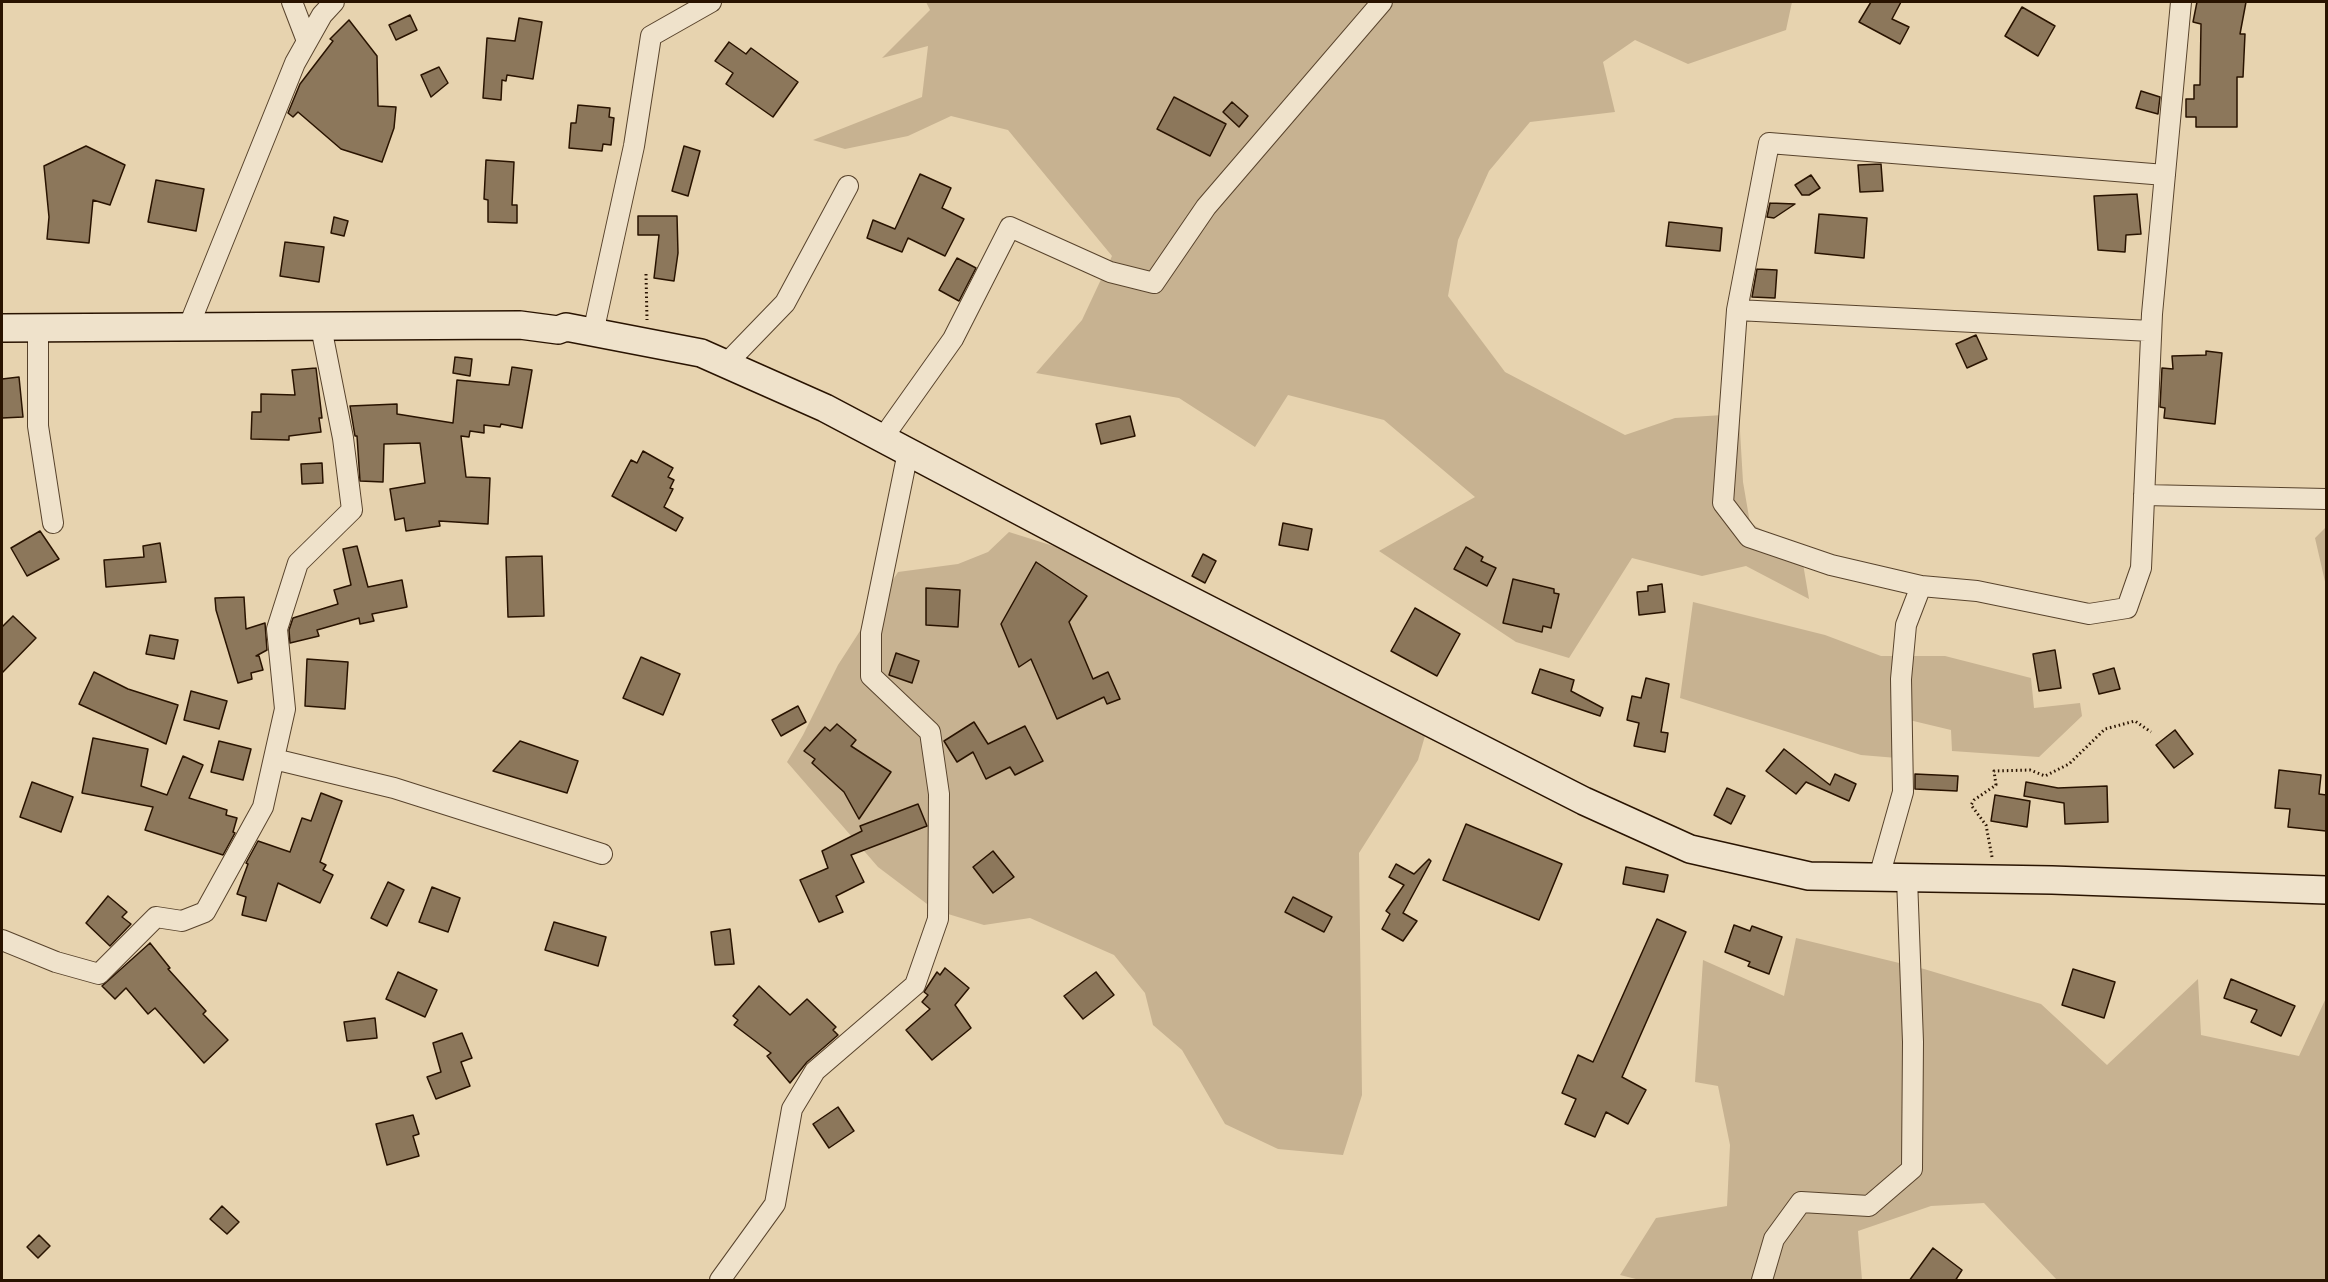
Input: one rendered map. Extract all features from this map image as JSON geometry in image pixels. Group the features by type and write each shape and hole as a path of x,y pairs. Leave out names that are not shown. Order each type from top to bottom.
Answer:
{"street":[{"path":"292,2 307,41"},
{"path":"188,328 295,63 322,15 334,2"},
{"path":"593,333 634,146 651,36 711,2"},
{"path":"882,439 953,339 1011,227 1110,272 1154,283 1206,207 1382,2"},
{"path":"2165,175 1769,143 1737,310 1723,503 1749,537 1831,565 1921,586 1977,591 2089,614 2127,608 2141,568 2151,331 2181,2"},
{"path":"726,364 785,303 848,186"},
{"path":"1737,310 2151,331"},
{"path":"2,328 520,325 558,330 566,327 701,353 825,408 1133,571 1494,756 1690,849 1809,876 1996,879 2326,890"},
{"path":"2,940 56,962 99,974 156,917 182,921 205,912 263,807 285,709 278,629 281,618 298,563 352,510 343,438 321,327"},
{"path":"38,328 38,426 53,523"},
{"path":"720,1281 775,1204 792,1109 798,1099 815,1071 915,985 938,919 939,794 930,732 871,676 871,633 908,452"},
{"path":"2144,495 2326,499"},
{"path":"1879,877 1903,792 1901,679 1906,625 1921,586"},
{"path":"274,759 394,788 602,854"},
{"path":"1762,1281 1774,1239 1801,1202 1869,1206 1912,1169 1913,1042 1906,878"}],"path":[{"path":"646,274 648,343"},
{"path":"1996,879 1986,825 1971,805 1974,800 1996,785 1994,771 2030,770 2045,776 2069,764 2105,729 2135,721 2151,732"}],"shaded area":[{"path":"926,2 1792,2 1786,30 1688,64 1635,40 1603,62 1615,112 1530,122 1489,171 1458,240 1448,296 1505,372 1625,435 1675,418 1739,414 1743,482 1750,523 1801,552 1809,599 1746,566 1702,576 1632,558 1569,658 1516,642 1379,551 1475,497 1384,420 1288,395 1255,447 1179,398 1036,373 1082,320 1112,256 1008,130 951,116 908,136 845,149 813,140 922,97 928,46 882,58 930,10"},
{"path":"2326,527 2326,586 2315,538"},
{"path":"1009,532 1133,571 1429,722 1418,760 1359,853 1362,1095 1343,1155 1278,1149 1225,1124 1182,1050 1153,1025 1145,993 1114,955 1030,918 984,925 935,910 878,867 787,762 838,665 898,572 958,564 988,552"},
{"path":"1693,602 1825,635 1881,656 1945,656 2031,678 2034,708 2080,703 2082,716 2039,757 1952,751 1951,730 1905,719 1897,758 1861,755 1680,698"},
{"path":"1796,938 1924,969 2041,1004 2107,1065 2198,979 2201,1035 2299,1056 2326,998 2326,1280 2057,1280 1984,1203 1931,1206 1858,1231 1862,1280 1640,1280 1620,1275 1656,1218 1727,1206 1730,1145 1718,1086 1695,1082 1703,960 1784,996"}],"building":[{"path":"1871,2 1901,2 1892,19 1909,27 1900,44 1859,22"},
{"path":"2197,2 2246,2 2240,34 2245,34 2243,77 2237,77 2237,127 2196,127 2196,117 2186,117 2186,99 2194,99 2194,85 2200,85 2201,24 2193,22"},
{"path":"2022,7 2055,26 2038,56 2005,36"},
{"path":"410,15 417,30 396,40 389,25"},
{"path":"519,18 542,22 533,79 507,75 506,81 502,80 501,100 483,98 487,38 515,41"},
{"path":"349,20 377,56 378,106 396,107 394,128 382,162 341,149 298,112 293,117 288,113 300,84 333,41 330,39"},
{"path":"729,42 746,54 751,48 798,82 773,117 726,84 733,73 715,61"},
{"path":"439,67 448,83 431,97 421,75"},
{"path":"2141,91 2160,97 2158,114 2136,108"},
{"path":"1174,97 1226,124 1210,156 1157,129"},
{"path":"1232,102 1248,116 1239,127 1223,112"},
{"path":"578,105 610,108 609,117 614,118 611,145 603,144 602,151 569,148 571,123 576,123"},
{"path":"86,146 125,165 110,205 93,200 89,243 47,239 49,217 44,166"},
{"path":"684,146 700,151 688,196 672,191"},
{"path":"486,160 514,162 512,205 517,205 517,223 488,222 488,200 484,199"},
{"path":"1881,164 1883,191 1860,192 1858,165"},
{"path":"920,174 951,188 942,208 964,219 945,256 908,238 902,252 867,238 873,220 895,229"},
{"path":"1811,175 1820,188 1809,195 1802,195 1795,185"},
{"path":"156,180 204,189 196,231 148,222"},
{"path":"2137,194 2141,234 2126,235 2125,252 2098,250 2094,196"},
{"path":"1770,203 1795,204 1774,218 1767,217"},
{"path":"1819,214 1867,218 1864,258 1815,253"},
{"path":"638,216 677,216 678,253 674,281 654,278 659,235 638,235"},
{"path":"334,217 348,221 344,236 331,233"},
{"path":"1669,222 1722,228 1720,251 1666,246"},
{"path":"285,242 324,247 319,282 280,276"},
{"path":"957,258 976,268 959,301 939,290"},
{"path":"1757,269 1777,270 1775,298 1752,297"},
{"path":"1976,335 1987,359 1967,368 1956,344"},
{"path":"2206,351 2222,353 2215,424 2164,418 2165,408 2160,407 2162,368 2173,369 2172,356 2206,355"},
{"path":"455,357 472,359 470,376 453,373"},
{"path":"512,367 532,370 522,428 501,424 500,427 484,425 484,433 470,431 469,437 461,436 466,477 490,478 488,524 439,521 440,526 406,531 404,518 395,520 390,489 425,483 420,443 384,444 383,482 360,481 357,436 355,436 350,406 397,404 397,414 453,423 457,380 509,385"},
{"path":"316,368 322,418 319,418 321,432 289,436 289,440 251,439 252,412 261,412 261,394 295,395 292,370"},
{"path":"19,377 23,417 2,418 2,379"},
{"path":"1130,416 1135,436 1101,444 1096,424"},
{"path":"643,451 673,468 668,477 674,480 670,488 673,489 664,507 683,518 676,531 612,496 631,460 637,463"},
{"path":"322,463 323,483 302,484 301,464"},
{"path":"1283,523 1312,529 1308,550 1279,545"},
{"path":"40,531 59,559 27,576 11,548"},
{"path":"160,543 166,582 106,587 104,560 144,557 143,546"},
{"path":"357,546 368,587 402,580 407,607 372,614 374,621 360,624 359,618 317,630 319,636 290,643 289,630 293,618 338,604 334,590 351,585 343,549"},
{"path":"1466,547 1483,557 1481,561 1496,568 1487,586 1454,569"},
{"path":"1203,554 1216,561 1205,583 1192,576"},
{"path":"542,556 544,616 508,617 506,557"},
{"path":"1036,562 1087,596 1069,622 1093,679 1108,672 1120,699 1107,704 1104,697 1057,719 1031,659 1019,667 1001,624"},
{"path":"1513,579 1554,589 1554,593 1559,594 1551,628 1543,626 1542,632 1503,623"},
{"path":"1662,584 1665,612 1639,615 1637,592 1648,591 1648,586"},
{"path":"926,588 960,590 958,627 926,625"},
{"path":"244,597 246,629 265,623 267,650 256,656 259,656 263,670 251,673 252,679 238,683 216,610 215,598"},
{"path":"1415,608 1460,634 1437,676 1391,651"},
{"path":"13,616 36,638 2,673 2,627"},
{"path":"150,635 178,640 174,659 146,654"},
{"path":"2055,650 2061,688 2039,691 2033,654"},
{"path":"896,653 919,661 912,683 889,675"},
{"path":"641,657 680,674 663,715 623,698"},
{"path":"307,659 348,662 345,709 305,706"},
{"path":"2114,668 2120,689 2099,694 2093,674"},
{"path":"1540,669 1574,680 1571,691 1603,708 1600,716 1532,693"},
{"path":"94,672 128,689 178,705 166,744 79,704"},
{"path":"1646,678 1669,684 1661,732 1668,733 1665,752 1634,746 1639,723 1627,720 1632,696 1641,698"},
{"path":"191,691 227,701 219,729 184,720"},
{"path":"798,706 806,722 781,736 772,720"},
{"path":"974,722 988,744 1025,726 1043,761 1015,775 1010,767 986,779 973,752 957,762 944,741"},
{"path":"837,724 856,740 851,746 891,772 859,819 844,792 812,763 815,759 804,751 825,727 830,731"},
{"path":"2175,730 2193,754 2174,768 2156,745"},
{"path":"93,738 148,749 141,786 167,795 183,756 203,765 189,798 227,810 226,815 237,818 233,832 235,833 223,855 145,830 153,807 82,793"},
{"path":"219,741 251,749 243,780 211,772"},
{"path":"520,741 578,761 567,793 493,771"},
{"path":"1784,749 1830,785 1835,774 1856,784 1849,801 1806,782 1796,794 1766,771"},
{"path":"2279,770 2321,775 2319,794 2326,795 2326,831 2288,827 2290,809 2275,808"},
{"path":"1915,774 1958,776 1957,791 1915,789"},
{"path":"32,782 73,797 61,832 20,817"},
{"path":"2026,782 2058,788 2107,786 2108,822 2065,824 2064,803 2024,796"},
{"path":"1727,788 1745,796 1731,824 1714,815"},
{"path":"321,793 342,801 320,862 326,865 323,870 333,875 320,903 278,883 266,921 242,915 246,897 237,894 248,864 246,863 258,841 290,852 302,818 311,821"},
{"path":"1995,795 2030,801 2027,827 1991,821"},
{"path":"918,804 927,826 851,855 864,882 836,896 843,912 819,922 800,880 828,868 822,851 862,831 860,826"},
{"path":"1466,824 1562,864 1539,920 1443,880"},
{"path":"993,851 1014,877 993,893 973,867"},
{"path":"1429,859 1431,861 1403,913 1417,921 1403,941 1382,929 1390,914 1386,911 1404,885 1389,877 1396,864 1414,874"},
{"path":"1626,867 1668,875 1664,892 1623,884"},
{"path":"388,882 404,890 387,926 371,918"},
{"path":"432,887 460,898 448,932 419,922"},
{"path":"108,896 127,912 122,917 131,924 110,946 86,923"},
{"path":"1293,897 1332,917 1324,932 1285,912"},
{"path":"1657,919 1686,932 1622,1077 1646,1090 1628,1124 1606,1112 1595,1137 1565,1124 1576,1099 1562,1093 1578,1055 1593,1062"},
{"path":"554,922 606,937 598,966 545,950"},
{"path":"1734,925 1750,931 1752,926 1782,937 1769,974 1748,966 1750,962 1725,952"},
{"path":"730,929 734,964 715,965 711,932"},
{"path":"150,943 170,968 168,969 206,1011 203,1014 228,1040 204,1063 155,1008 148,1014 126,988 115,999 102,986"},
{"path":"945,968 969,988 955,1005 971,1028 932,1060 906,1030 930,1009 922,1002 928,995 924,992 937,972 940,975"},
{"path":"2073,969 2115,982 2104,1018 2062,1005"},
{"path":"398,972 437,990 425,1017 386,999"},
{"path":"1096,972 1114,995 1083,1019 1064,996"},
{"path":"2231,979 2295,1006 2281,1036 2251,1022 2257,1010 2224,998"},
{"path":"759,986 790,1015 807,999 836,1027 833,1030 838,1035 807,1062 790,1083 767,1056 771,1053 734,1025 738,1020 733,1016"},
{"path":"375,1018 377,1038 347,1041 344,1022"},
{"path":"462,1033 472,1058 461,1062 470,1086 436,1099 427,1077 441,1072 433,1043"},
{"path":"838,1107 854,1131 829,1148 813,1124"},
{"path":"413,1115 419,1134 413,1136 419,1156 387,1165 376,1124"},
{"path":"222,1206 239,1222 227,1234 210,1219"},
{"path":"39,1235 50,1246 38,1258 27,1247"},
{"path":"1933,1248 1962,1270 1955,1281 1909,1281"}]}
